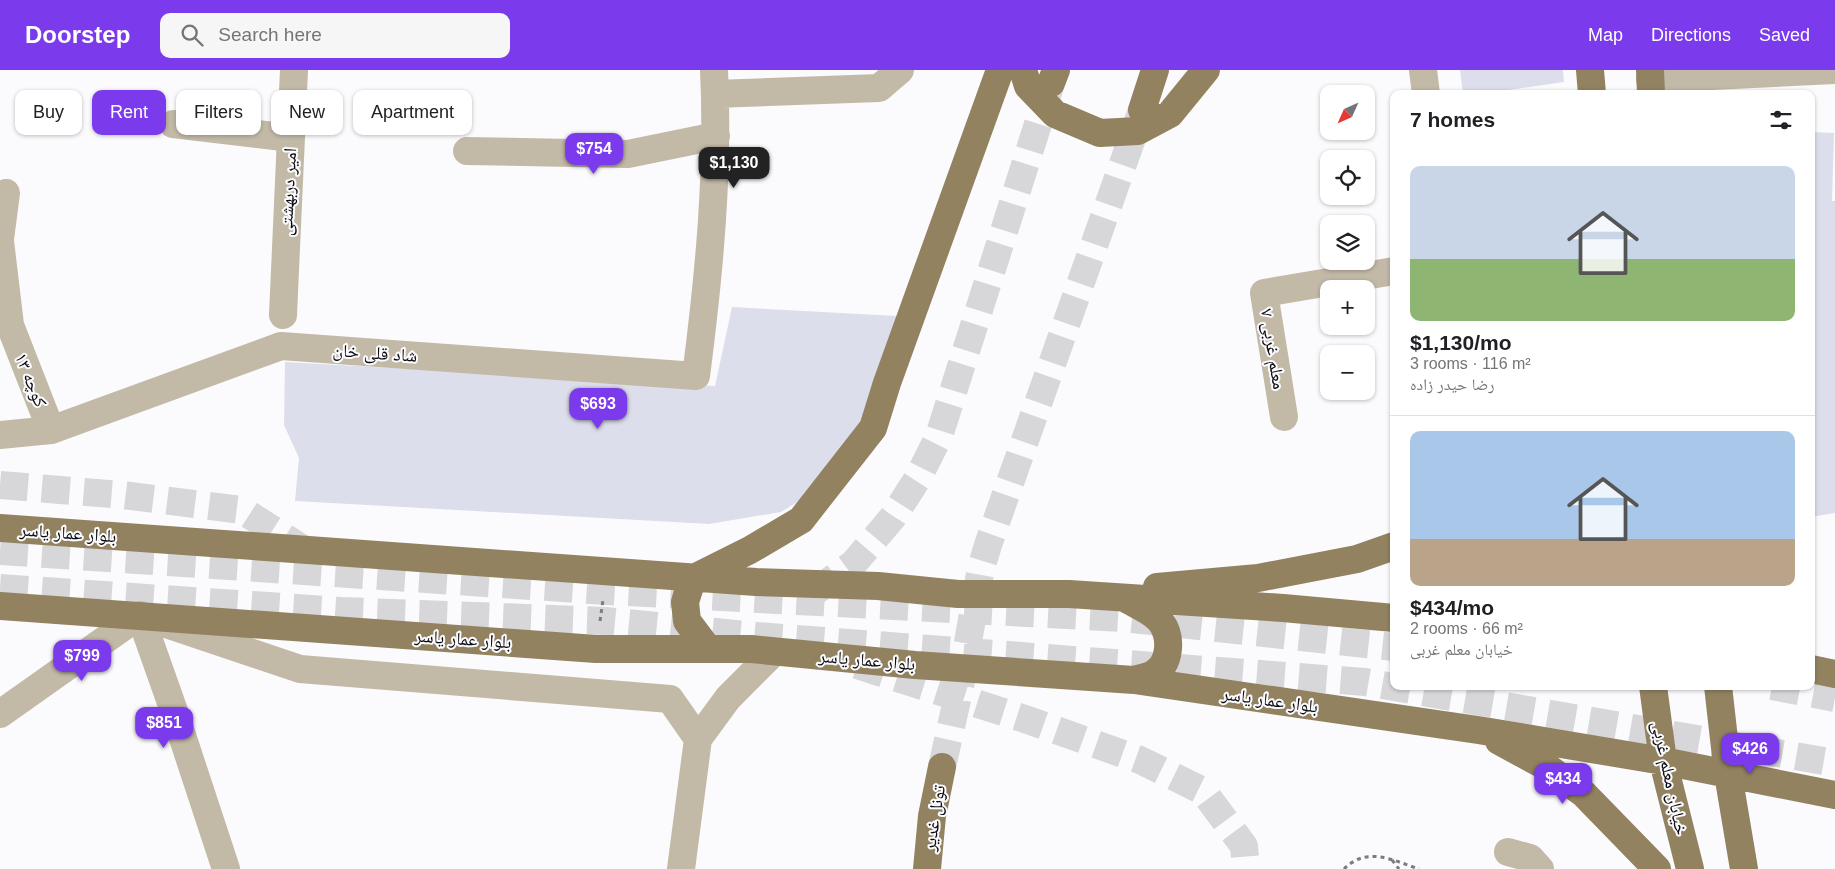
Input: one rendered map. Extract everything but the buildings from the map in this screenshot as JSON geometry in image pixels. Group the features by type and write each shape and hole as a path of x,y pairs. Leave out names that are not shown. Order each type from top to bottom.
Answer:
{"main road":[{"path":"708,649 687,621 685,602 690,586 698,576 750,550 802,520 873,428 890,374 1000,70"},
{"path":"1023,70 1028,86 1055,114 1100,132 1138,131 1170,114 1206,70"},
{"path":"1142,110 1155,70"},
{"path":"1590,70 1592,90"},
{"name":"بلوار عمار یاسر","path":"0,528 698,576 756,582 878,586 958,594 1069,594 1283,608 1390,618"},
{"path":"1069,594 1258,578 1357,559 1390,547"},
{"path":"1125,598 1161,622 1168,637 1168,653 1162,667 1153,675 1134,680"},
{"name":"بلوار عمار یاسر","path":"0,606 596,649 751,649 914,665 1134,680 1478,730 1663,761 1835,795"},
{"path":"0,622 53,610"},
{"path":"1815,670 1835,674"},
{"name":"خیابان معلم غربی","path":"1654,690 1663,761 1690,869"},
{"path":"1718,690 1728,774 1744,869"},
{"path":"1478,730 1547,767 1584,794 1656,869"},
{"name":"تونل غدیر","path":"927,869 932,816 942,768"}],"street":[{"name":"امیر دربهشتی","path":"283,315 294,70"},
{"path":"467,151 628,154 716,136 715,82 879,88 900,70"},
{"path":"1423,70 1426,90"},
{"path":"1650,81 1835,70"},
{"path":"173,124 291,138"},
{"name":"شاد قلی خان","path":"0,434 51,430 281,346 696,376 705,308 716,136"},
{"name":"کوچه ۱۳","path":"6,193 0,240 2,277 10,325 51,430"},
{"name":"معلم غربی ۷","path":"1284,417 1264,293 1390,272"},
{"path":"0,714 140,615"},
{"path":"140,615 300,669 670,699 698,740"},
{"path":"140,615 226,869"},
{"path":"681,869 698,740 728,698 774,652"},
{"path":"1508,852 1530,858 1540,869"}],"path":[{"path":"596,649 608,570"},
{"path":"1344,869 1351,861 1370,855 1391,859 1419,869"},
{"path":"1391,859 1399,869"}],"tunnel":[{"path":"813,593 854,563 893,517 918,478 939,436 1051,83"},
{"path":"942,767 961,682 981,568 1142,110"},
{"path":"0,485 122,495 242,510 312,555"},
{"path":"0,551 607,591 1123,618 1390,647"},
{"path":"0,588 341,611 606,621 757,636 1365,682 1390,686"},
{"path":"857,665 1025,719 1140,760 1203,791 1244,846 1246,869"},
{"path":"1411,690 1835,763"},
{"path":"1793,690 1835,698"}]}
